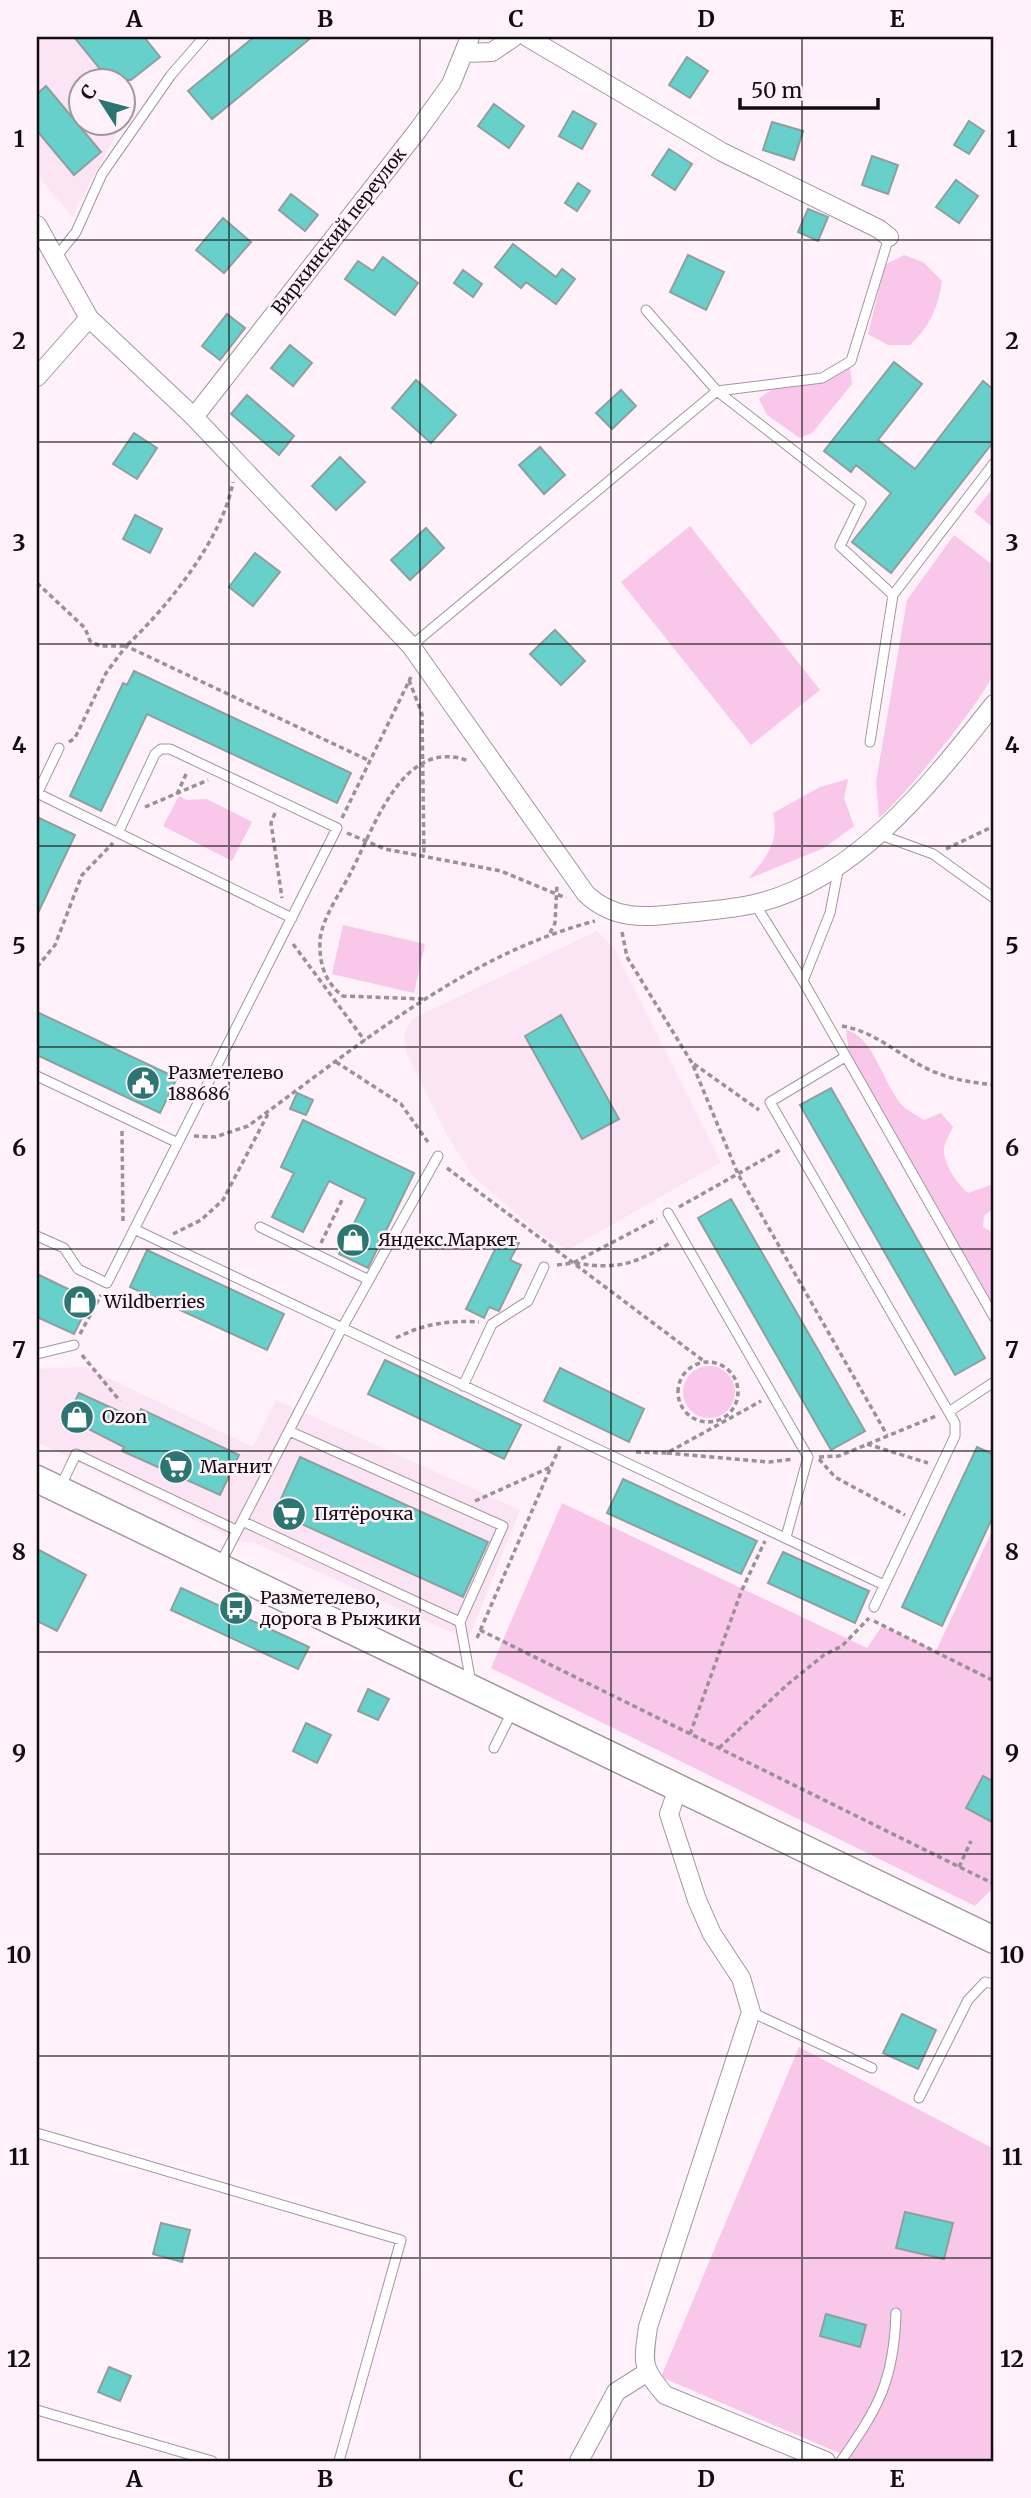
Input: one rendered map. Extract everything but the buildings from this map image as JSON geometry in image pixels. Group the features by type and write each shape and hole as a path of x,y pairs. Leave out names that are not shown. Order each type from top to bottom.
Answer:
{"main road":[{"path":"48,1485 994,1940"}],"street":[{"path":"467,45 492,52 514,37"},
{"path":"527,37 722,152 879,229 889,237"},
{"name":"Виркинский переулок","path":"194,417 418,130 451,84 467,45"},
{"path":"37,225 57,256 69,286 89,318 194,417 415,653 586,894 600,907 637,919 755,904 788,892 840,864 923,793 994,704"},
{"path":"37,377 89,318"},
{"path":"678,1788 669,1814 697,1900 712,1934 741,1978 751,2012 648,2327 644,2354 646,2373 665,2395 826,2461"},
{"path":"579,2461 616,2392 646,2373"}],"lane":[{"path":"57,256 76,232 102,174 171,75 204,37"},
{"path":"415,653 717,391 822,378 851,360 889,237"},
{"path":"646,310 717,391 861,503 840,546 893,596"},
{"path":"870,742 893,596 994,463"},
{"path":"59,748 37,794 292,918"},
{"path":"37,1236 64,1248 78,1269 107,1283 337,828 192,760 161,749 155,754 118,833"},
{"path":"878,834 933,854 994,898"},
{"path":"803,981 830,913 840,864"},
{"path":"755,904 803,981 994,1317"},
{"path":"845,1057 770,1102 935,1391 950,1411 955,1436 874,1607"},
{"path":"37,1076 125,1118 180,1139"},
{"path":"218,1568 341,1329 438,1156"},
{"path":"668,1213 808,1457 786,1537"},
{"path":"260,1227 369,1280"},
{"path":"132,1234 158,1241 884,1585"},
{"path":"463,1386 492,1324 528,1301 544,1268"},
{"path":"37,1354 74,1345"},
{"path":"950,1411 994,1382"},
{"path":"289,1430 503,1526 460,1622 473,1690"},
{"path":"48,1485 76,1454 460,1622"},
{"path":"494,1748 513,1709"},
{"path":"919,2098 968,2000 985,1982 994,1984"},
{"path":"751,2012 872,2068"},
{"path":"37,2133 401,2239 339,2461"},
{"path":"841,2461 883,2395 895,2354 896,2313"},
{"path":"37,2410 212,2461"}],"path":[{"path":"59,748 75,738 106,673 125,646 154,620 219,528 230,499 237,463"},
{"path":"37,583 85,628 90,641 100,646 125,646 370,761"},
{"path":"337,828 409,680 415,653"},
{"path":"409,680 422,714 424,856"},
{"path":"425,999 351,998 329,986 321,968 322,930 395,786 422,763 439,755 452,754 472,762"},
{"path":"176,796 192,760"},
{"path":"127,814 207,783 214,770"},
{"path":"281,802 271,823 282,897 292,918"},
{"path":"933,854 994,826"},
{"path":"37,967 55,945 82,875 118,833"},
{"path":"352,835 366,843 501,871 588,907 600,907"},
{"path":"550,933 555,923 558,878"},
{"path":"180,1139 215,1137 248,1126 425,999 550,933 620,915 627,957 692,1063 738,1174 887,1435"},
{"path":"284,934 329,986 365,1041"},
{"path":"827,1023 874,1035 902,1055 951,1079 994,1085"},
{"path":"336,1062 401,1104 449,1172 705,1362 725,1367 738,1384 736,1405 722,1421 701,1422 684,1410 679,1401 681,1380 687,1371 705,1362"},
{"path":"692,1063 764,1114 776,1113"},
{"path":"158,1241 201,1220 223,1200 270,1111"},
{"path":"125,1118 122,1133 123,1232 132,1234"},
{"path":"316,1254 343,1198"},
{"path":"573,1263 616,1267 640,1260 682,1237"},
{"path":"107,1283 74,1345 120,1401"},
{"path":"378,1347 412,1330 450,1320 492,1324"},
{"path":"617,1458 639,1451 667,1453 772,1395"},
{"path":"565,1434 480,1630 994,1884"},
{"path":"867,1444 906,1458 941,1465"},
{"path":"818,1457 835,1477 915,1520"},
{"path":"460,1507 551,1466"},
{"path":"690,1734 741,1592 771,1530"},
{"path":"719,1748 788,1684 824,1655 842,1646 869,1618 874,1607"},
{"path":"869,1618 994,1681"},
{"path":"959,1867 971,1841"}],"shaded area":[{"path":"37,37 74,37 98,66 66,66 66,136 115,136 72,216 37,175"},
{"path":"904,255 923,262 942,281 932,316 923,331 910,345 888,345 868,334 885,265"},
{"path":"850,367 852,384 812,433 800,438 767,415 759,399 777,387"},
{"path":"994,487 994,528 974,512"},
{"path":"690,526 820,690 751,745 621,582"},
{"path":"954,535 994,566 996,640 993,674 974,706 941,749 879,818 876,782 907,600"},
{"path":"848,779 844,798 854,826 824,848 748,879 770,849 775,833 773,813 820,787"},
{"path":"179,796 187,800 207,799 252,822 232,861 163,826"},
{"path":"343,925 425,944 414,993 332,974"},
{"path":"597,931 614,948 721,1162 568,1250 540,1234 472,1175 447,1135 406,1052 404,1035 412,1019"},
{"path":"846,1030 855,1034 870,1050 903,1106 924,1120 941,1113 953,1127 944,1154 951,1173 964,1189 968,1193 994,1184 994,1208 984,1216 983,1227 994,1233 994,1306 849,1052"},
{"path":"709,1366 719,1368 727,1374 733,1382 733,1402 727,1410 719,1416 709,1418 699,1416 691,1410 685,1402 683,1392 685,1382 691,1374 699,1368"},
{"path":"85,1367 253,1447 276,1400 520,1510 468,1640 255,1543 238,1541 37,1442 37,1369"},
{"path":"562,1503 867,1648 882,1626 936,1651 994,1527 994,1887 975,1906 491,1668"},
{"path":"799,2047 994,2149 994,2461 858,2461 661,2377"}],"place":[{"name":"Разметелево 188686","path":"143,1083"},
{"name":"Яндекс.Маркет","path":"353,1240"},
{"name":"Wildberries","path":"80,1302"},
{"name":"Ozon","path":"77,1417"},
{"name":"Магнит","path":"176,1467"},
{"name":"Пятёрочка","path":"289,1514"},
{"name":"Разметелево, дорога в Рыжики","path":"236,1608"}]}
